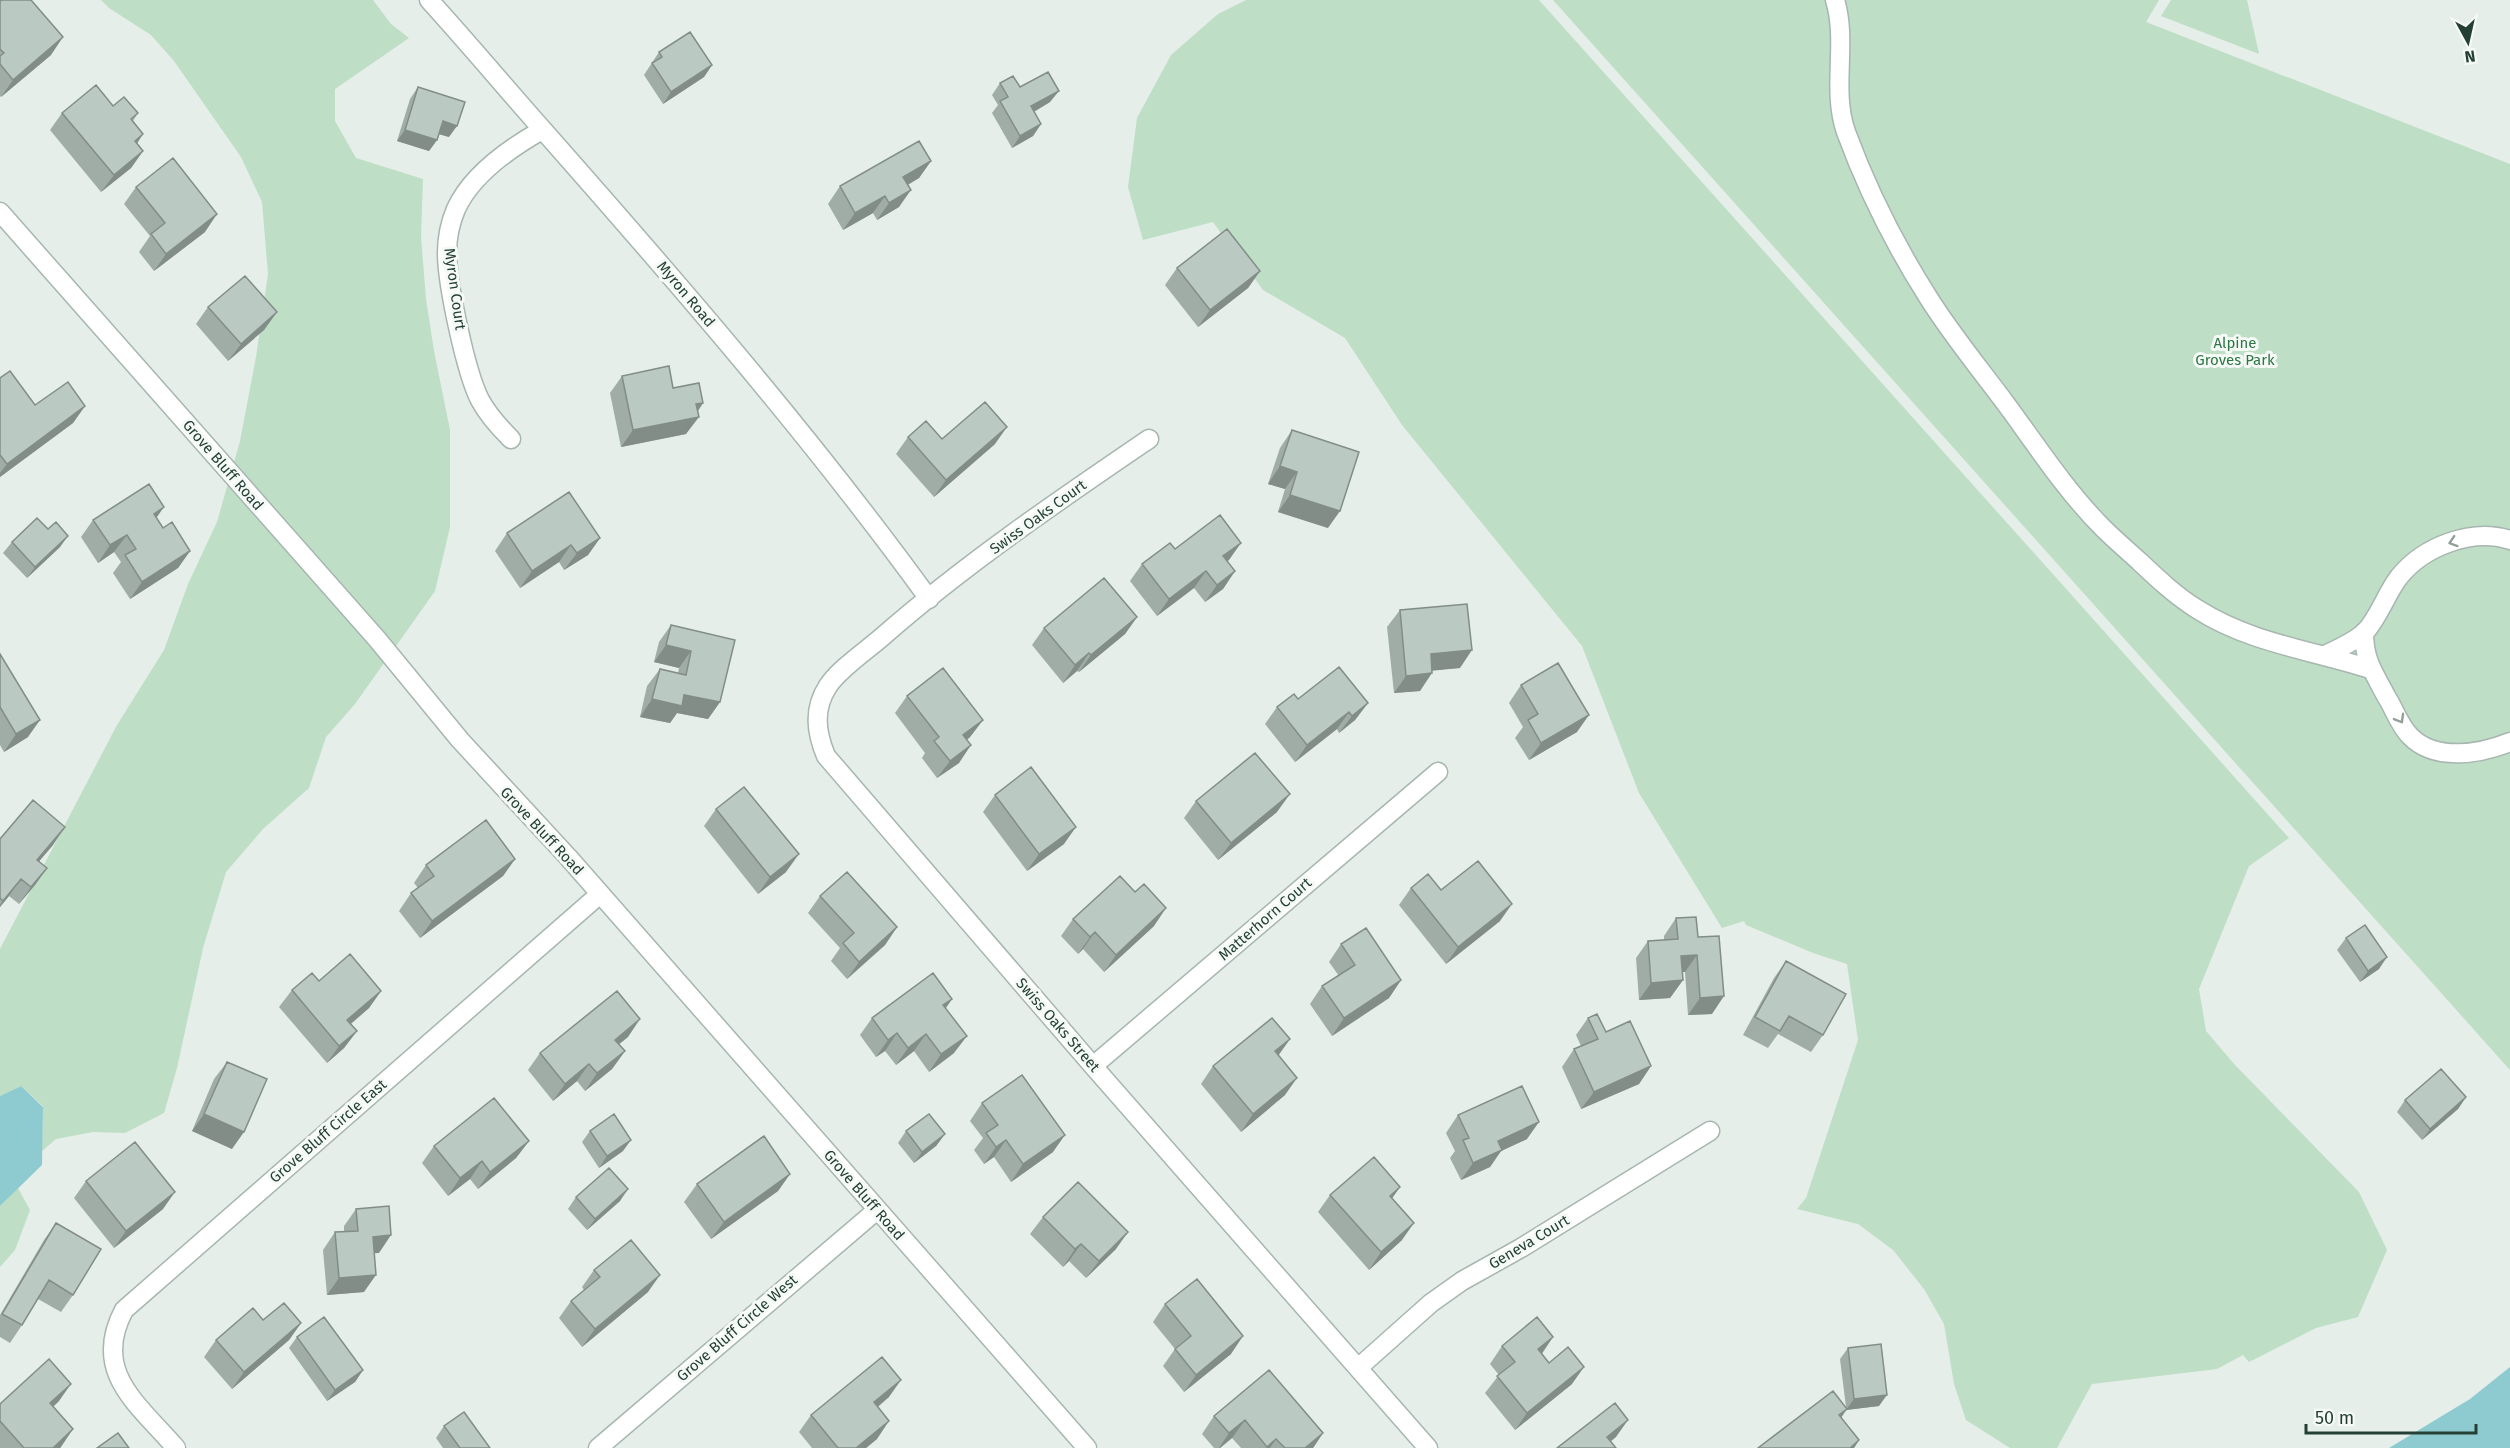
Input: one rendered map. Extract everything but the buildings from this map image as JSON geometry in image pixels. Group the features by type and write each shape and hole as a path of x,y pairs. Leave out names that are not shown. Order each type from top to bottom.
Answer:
{"street":[{"name":"Myron Road","path":"429,0 542,130 619,214 735,352 870,517 929,599"},
{"path":"1834,0 1839,14 1841,51 1839,107 1846,131 1877,208 1928,297 2065,484 2102,527 2172,591 2195,608 2246,634 2278,645 2325,655 2370,669"},
{"name":"Myron Court","path":"511,439 493,421 480,399 471,375 450,274 447,254 449,231 457,207 489,167 518,144 542,130"},
{"name":"Grove Bluff Road","path":"0,212 369,630 460,740 600,894 1087,1448"},
{"name":"Swiss Oaks Court","path":"929,599 1045,510 1149,439"},
{"path":"2325,655 2340,649 2364,632 2400,576 2422,556 2456,539 2498,536 2510,540"},
{"name":"Swiss Oaks Street","path":"929,599 905,617 828,686 820,702 817,720 819,739 826,756 1093,1066 1428,1448"},
{"path":"2364,632 2364,651 2370,669 2410,736 2424,745 2463,755 2485,751 2510,742"},
{"name":"Matterhorn Court","path":"1093,1066 1438,772"},
{"name":"Grove Bluff Circle East","path":"176,1448 128,1392 115,1369 112,1343 116,1326 124,1310 600,894"},
{"name":"Geneva Court","path":"1358,1368 1431,1303 1462,1281 1521,1248 1710,1131"},
{"name":"Grove Bluff Circle West","path":"598,1448 877,1210"}],"green space":[{"path":"101,0 373,0 391,24 409,38 335,89 335,121 356,158 423,179 421,237 426,299 450,430 450,527 435,591 355,704 326,737 309,788 263,829 226,872 203,948 177,1068 164,1113 125,1133 93,1132 56,1139 42,1151 43,1106 21,1086 0,1096 0,949 117,725 164,650 188,584 217,522 240,441 256,357 268,274 262,202 241,157 174,61 151,35 109,8"},
{"path":"1246,0 1539,0 2289,838 2249,866 2199,989 2206,1031 2235,1065 2359,1192 2387,1250 2358,1317 2316,1328 2249,1362 2243,1355 2217,1369 2092,1384 2057,1448 2010,1448 1966,1420 1954,1384 1944,1324 1924,1289 1893,1250 1858,1224 1797,1209 1806,1198 1858,1040 1847,964 1813,953 1746,925 1744,921 1722,928 1639,793 1582,646 1402,425 1345,338 1263,290 1213,222 1143,240 1128,187 1137,118 1171,55 1218,14"},
{"name":"Alpine Groves Park","path":"1553,0 2159,0 2146,22 2510,164 2510,1070"},
{"path":"2171,0 2247,0 2259,54 2161,16"},
{"path":"18,1188 30,1210 15,1250 0,1267 0,1206"}],"water":[{"path":"21,1086 43,1107 42,1165 0,1206 0,1096"},
{"path":"2510,1367 2510,1448 2389,1448 2470,1399"}]}
